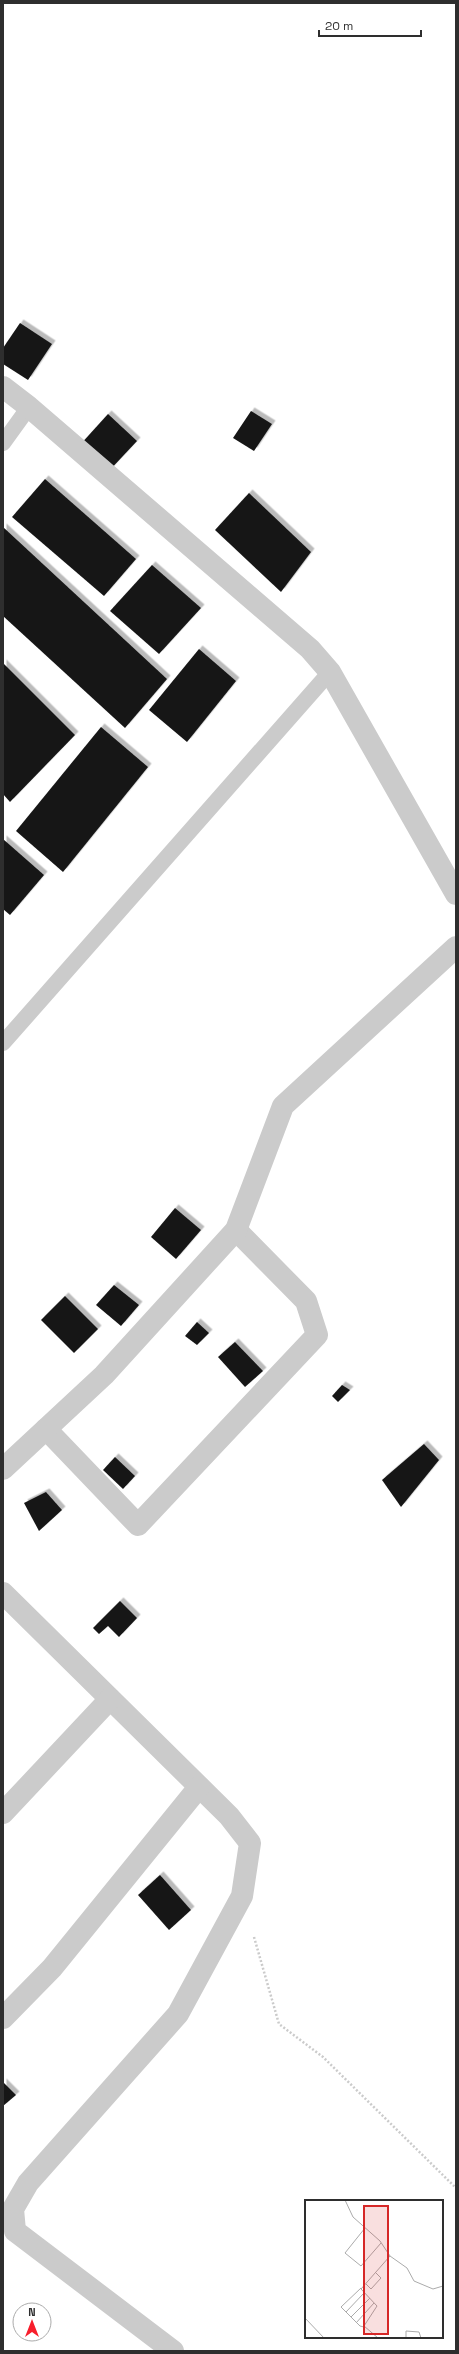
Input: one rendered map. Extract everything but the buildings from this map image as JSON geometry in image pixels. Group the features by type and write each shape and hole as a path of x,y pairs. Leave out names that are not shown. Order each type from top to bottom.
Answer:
{"street":[{"path":"3,387 29,407 310,649 330,672 456,894"},
{"path":"3,1468 104,1375 236,1230 283,1106 456,947"},
{"path":"46,1429 138,1525 316,1335 306,1302 236,1230"},
{"path":"7,1604 110,1700 200,1787 229,1816 250,1843 242,1896 178,2014 28,2183 13,2209 9,2231 173,2351"},
{"path":"3,1813 110,1700"},
{"path":"3,2018 52,1968 200,1787"}],"lane":[{"path":"3,443 29,407"},
{"path":"3,1043 330,672"}],"path":[{"path":"242,1896 279,2024 323,2058 456,2188"}]}
